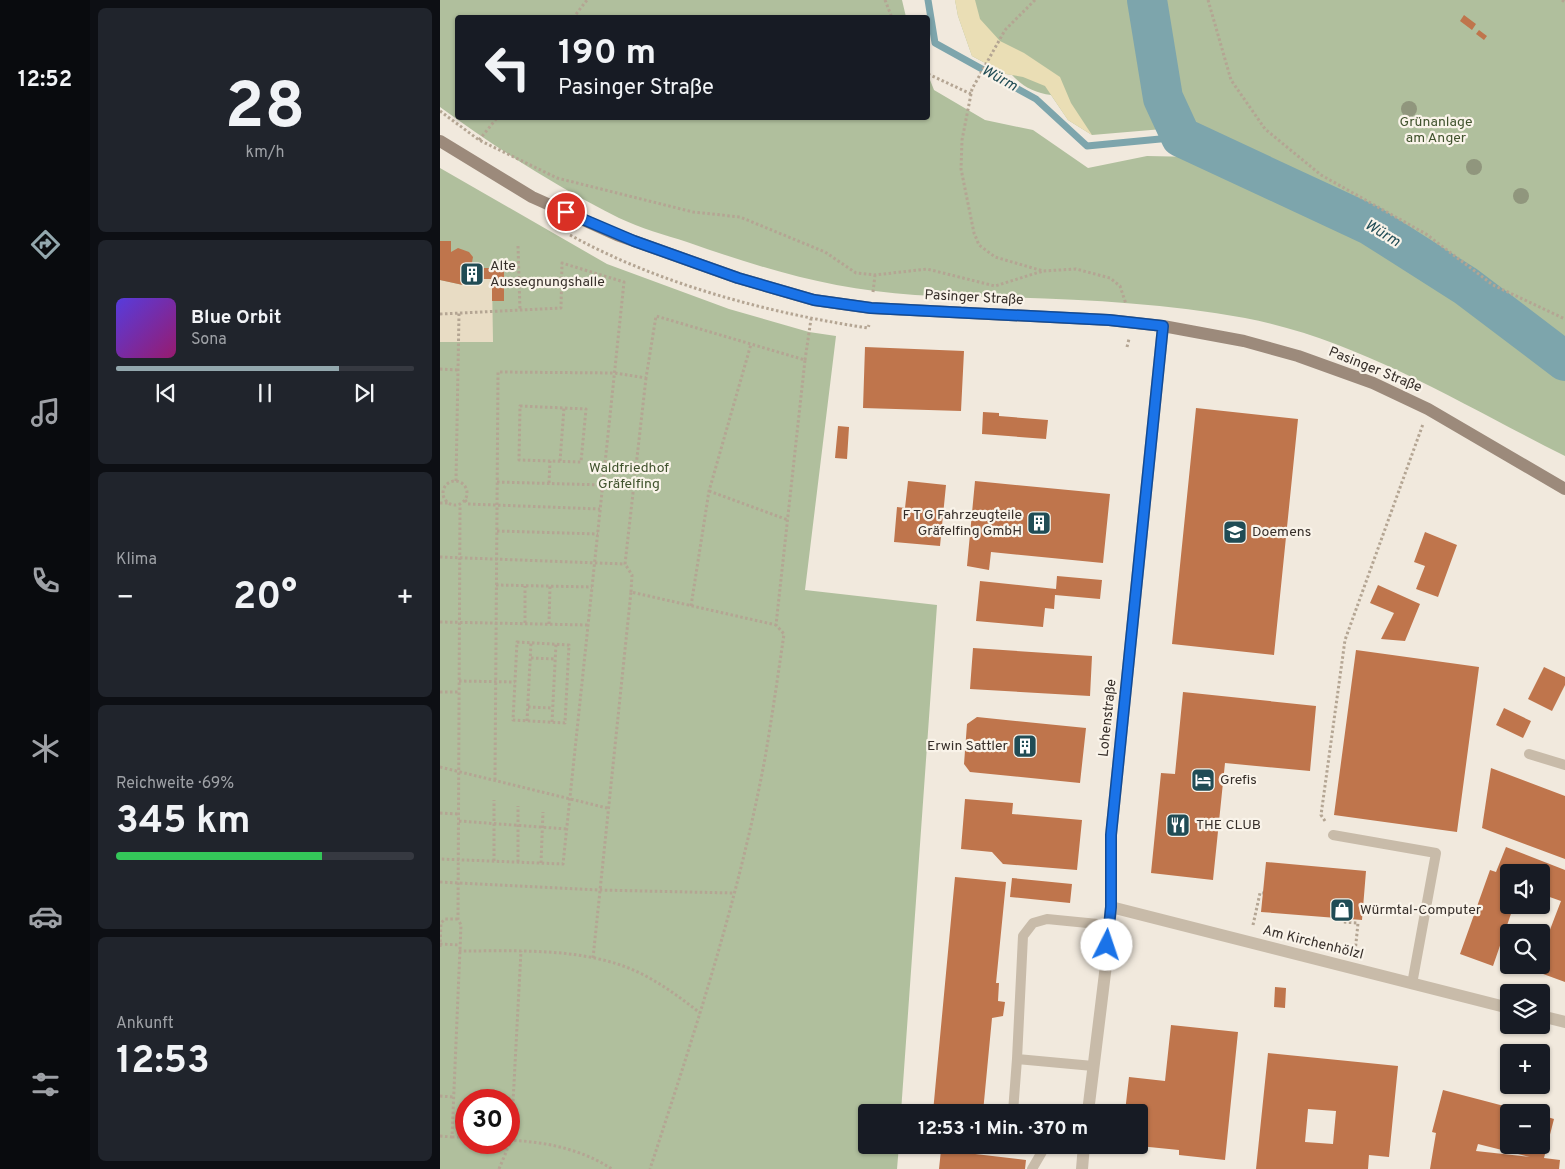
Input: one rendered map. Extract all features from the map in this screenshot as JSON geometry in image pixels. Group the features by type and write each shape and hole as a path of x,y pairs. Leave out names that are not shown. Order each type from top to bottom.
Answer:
{"main road":[{"name":"Pasinger Straße","path":"440,142 532,197 617,235 738,278 814,300 871,308 1163,326 1244,340 1298,356 1373,383 1428,409 1565,489"}],"street":[{"name":"Lohenstraße","path":"1089,1104 1106,965 1111,907 1111,835 1163,326"},
{"name":"Am Kirchenhölzl","path":"1111,907 1500,1006"},
{"path":"1550,1018 1565,1022"},
{"path":"1082,1169 1083,1154"}],"lane":[{"path":"1529,754 1565,765"},
{"path":"1333,836 1436,853 1412,984"},
{"path":"1014,1104 1023,936 1033,924 1047,918 1108,925"},
{"path":"1017,1059 1093,1066"},
{"path":"1032,1169 1041,1154"}],"path":[{"path":"576,15 588,0"},
{"path":"885,0 891,15"},
{"path":"1035,0 1005,30 972,89 962,140 961,169 971,220 979,245 995,257 1043,271"},
{"path":"1208,0 1231,80 1265,129 1321,175 1426,234 1493,284 1565,320"},
{"path":"930,75 971,94"},
{"path":"440,112 479,140 557,178 693,212 740,216 825,252 856,273 875,275 927,269 994,286 1043,271 1076,270 1110,278 1120,286 1133,323"},
{"path":"479,140 495,120"},
{"path":"518,246 520,310"},
{"path":"440,314 561,308 562,263 624,282 563,864 440,859"},
{"path":"456,481 459,313"},
{"path":"593,958 631,592 632,575 625,564 646,378 656,316 805,360"},
{"path":"776,625 805,360 812,320 868,328"},
{"path":"691,606 709,491 751,344"},
{"path":"440,370 458,370"},
{"path":"495,780 498,372 615,373 646,378"},
{"path":"520,406 586,409 581,462 550,461 519,460 520,406"},
{"path":"560,461 564,408"},
{"path":"1333,836 1321,815 1345,640 1428,409"},
{"path":"550,461 550,484"},
{"path":"440,503 460,504 465,500 466,488 462,483 450,482 443,492 448,503"},
{"path":"497,482 603,485"},
{"path":"709,491 788,520"},
{"path":"465,500 468,504 497,507 600,509"},
{"path":"452,1136 461,925 458,919 460,504"},
{"path":"497,531 598,534"},
{"path":"440,557 625,564"},
{"path":"496,585 592,587"},
{"path":"525,586 525,623"},
{"path":"549,624 550,586"},
{"path":"631,592 776,625 784,634 765,758 733,893 700,1013 650,1169"},
{"path":"440,622 588,625"},
{"path":"517,642 531,643 569,645 565,723 513,720 517,642"},
{"path":"527,721 531,643"},
{"path":"552,722 556,644"},
{"path":"531,658 555,659"},
{"path":"459,681 515,682"},
{"path":"440,692 459,692"},
{"path":"528,707 552,708"},
{"path":"440,767 608,808"},
{"path":"494,800 494,861"},
{"path":"518,806 518,862"},
{"path":"440,812 458,814"},
{"path":"541,863 543,812"},
{"path":"459,822 566,829"},
{"path":"440,882 599,890 733,893"},
{"path":"1258,906 1260,893 1263,893"},
{"path":"458,919 445,919 441,923 440,945 460,945"},
{"path":"1343,919 1342,922 1358,923 1358,941"},
{"path":"459,951 521,951 593,958 639,972 673,991 700,1013"},
{"path":"513,1089 521,951"},
{"path":"440,1096 453,1097"},
{"path":"440,1136 455,1136"},
{"path":"520,1141 538,1142 565,1148 612,1169"},
{"path":"499,1169 505,1154"}],"green space":[{"path":"440,0 902,0 906,15 455,15 455,117 440,107"},
{"name":"Grünanlage am Anger","path":"955,0 1565,0 1565,456 1449,395 1369,357 1287,328 1245,318 1151,305 1056,299 925,296 885,292 827,283 771,269 627,222 527,166 459,120 930,120 930,80 934,90 985,120 1033,130 1088,168 1147,156 1196,157 1252,188 1301,211 1320,189 1295,180 1198,126 1092,135 1068,120 1051,95 1030,89 1012,75 1006,74 972,56 958,16"},
{"name":"Waldfriedhof Gräfelfing","path":"440,168 607,264 729,309 809,332 836,336 805,590 937,605 902,1104 858,1104 858,1154 898,1154 897,1169 440,1169"}],"sand":[{"path":"955,0 975,0 980,19 1000,41 1024,53 1060,77 1071,103 1092,135 1068,120 1045,86 1023,77 1006,74 972,56 958,16"}],"shaded area":[{"path":"473,279 492,279 493,342 440,342 440,280 463,285"}],"building":[{"path":"1464,15 1476,24 1472,30 1460,21"},
{"path":"1479,30 1487,36 1484,40 1476,34"},
{"name":"Alte Aussegnungshalle","path":"440,241 451,241 451,252 458,248 469,252 473,257 471,268 504,268 504,301 492,301 492,279 473,279 463,285 440,280"},
{"path":"865,347 964,351 961,411 863,408"},
{"name":"Doemens","path":"1196,408 1298,419 1274,655 1172,644"},
{"path":"983,412 999,413 999,416 1048,420 1046,439 982,434"},
{"path":"838,426 849,427 847,459 835,458"},
{"path":"908,481 946,485 940,546 894,542 897,507 905,508"},
{"name":"F T G Fahrzeugteile Gräfelfing GmbH","path":"975,481 1110,494 1103,563 991,552 989,570 967,566"},
{"path":"1425,532 1457,545 1438,597 1416,589 1425,566 1414,562"},
{"path":"1057,576 1102,580 1100,599 1055,595 1054,609 1045,608 1043,627 976,621 980,581 1056,589"},
{"path":"1378,585 1420,604 1405,641 1381,639 1394,613 1370,603"},
{"path":"973,648 1092,656 1090,696 970,689"},
{"path":"1356,650 1479,667 1457,832 1334,815"},
{"path":"1544,667 1565,677 1565,685 1552,711 1528,699"},
{"path":"1183,692 1316,706 1310,771 1225,763 1213,880 1151,873 1161,773 1175,774"},
{"path":"1504,708 1531,721 1523,738 1496,725"},
{"name":"Erwin Sattler","path":"977,717 1086,728 1080,783 970,772 964,764 967,724"},
{"path":"1491,768 1565,796 1565,859 1482,828"},
{"path":"965,799 1013,803 1012,814 1082,820 1077,870 1003,864 992,852 961,849"},
{"path":"1506,847 1550,864 1500,864 1500,914 1511,914 1507,924 1500,924 1500,946 1493,966 1460,954 1490,870 1496,872"},
{"path":"1266,862 1366,871 1362,920 1261,912"},
{"path":"1550,864 1565,870 1565,982 1543,974 1550,974 1550,930 1561,901 1550,897"},
{"path":"955,877 1006,882 996,983 999,983 998,1001 1005,1002 1003,1016 992,1018 984,1104 934,1104"},
{"path":"1012,878 1072,884 1070,903 1010,897"},
{"path":"1275,987 1286,988 1285,1008 1274,1007"},
{"path":"1171,1025 1238,1032 1225,1160 1179,1155 1179,1150 1148,1147 1148,1104 1126,1104 1129,1077 1165,1081"},
{"path":"1268,1053 1398,1066 1389,1157 1369,1155 1368,1169 1256,1169","holes":["1308,1109 1336,1111 1333,1144 1305,1142"]},
{"path":"1443,1090 1500,1105 1500,1150 1478,1144 1476,1151 1530,1157 1518,1154 1545,1154 1544,1158 1560,1160 1559,1169 1430,1169 1436,1133 1432,1132"},
{"path":"1550,1118 1554,1119 1550,1135"},
{"path":"941,1154 975,1154 1026,1160 1025,1169 939,1169"}],"waterway":[{"name":"Würm","path":"928,0 935,43 1036,99 1087,146 1181,137"},
{"name":"Würm","path":"1147,0 1163,98 1181,137 1370,225 1466,286 1565,361"}],"place":[{"name":"Alte Aussegnungshalle","path":"472,274"},
{"name":"F T G Fahrzeugteile Gräfelfing GmbH","path":"1039,523"},
{"name":"Doemens","path":"1235,532"},
{"name":"Erwin Sattler","path":"1025,746"},
{"name":"Grefis","path":"1203,780"},
{"name":"THE CLUB","path":"1178,825"},
{"name":"Würmtal-Computer","path":"1342,910"}],"route":[{"path":"566,212 617,235 738,278 814,300 871,308 1109,320 1163,326 1111,835 1111,907 1107,945"}]}
